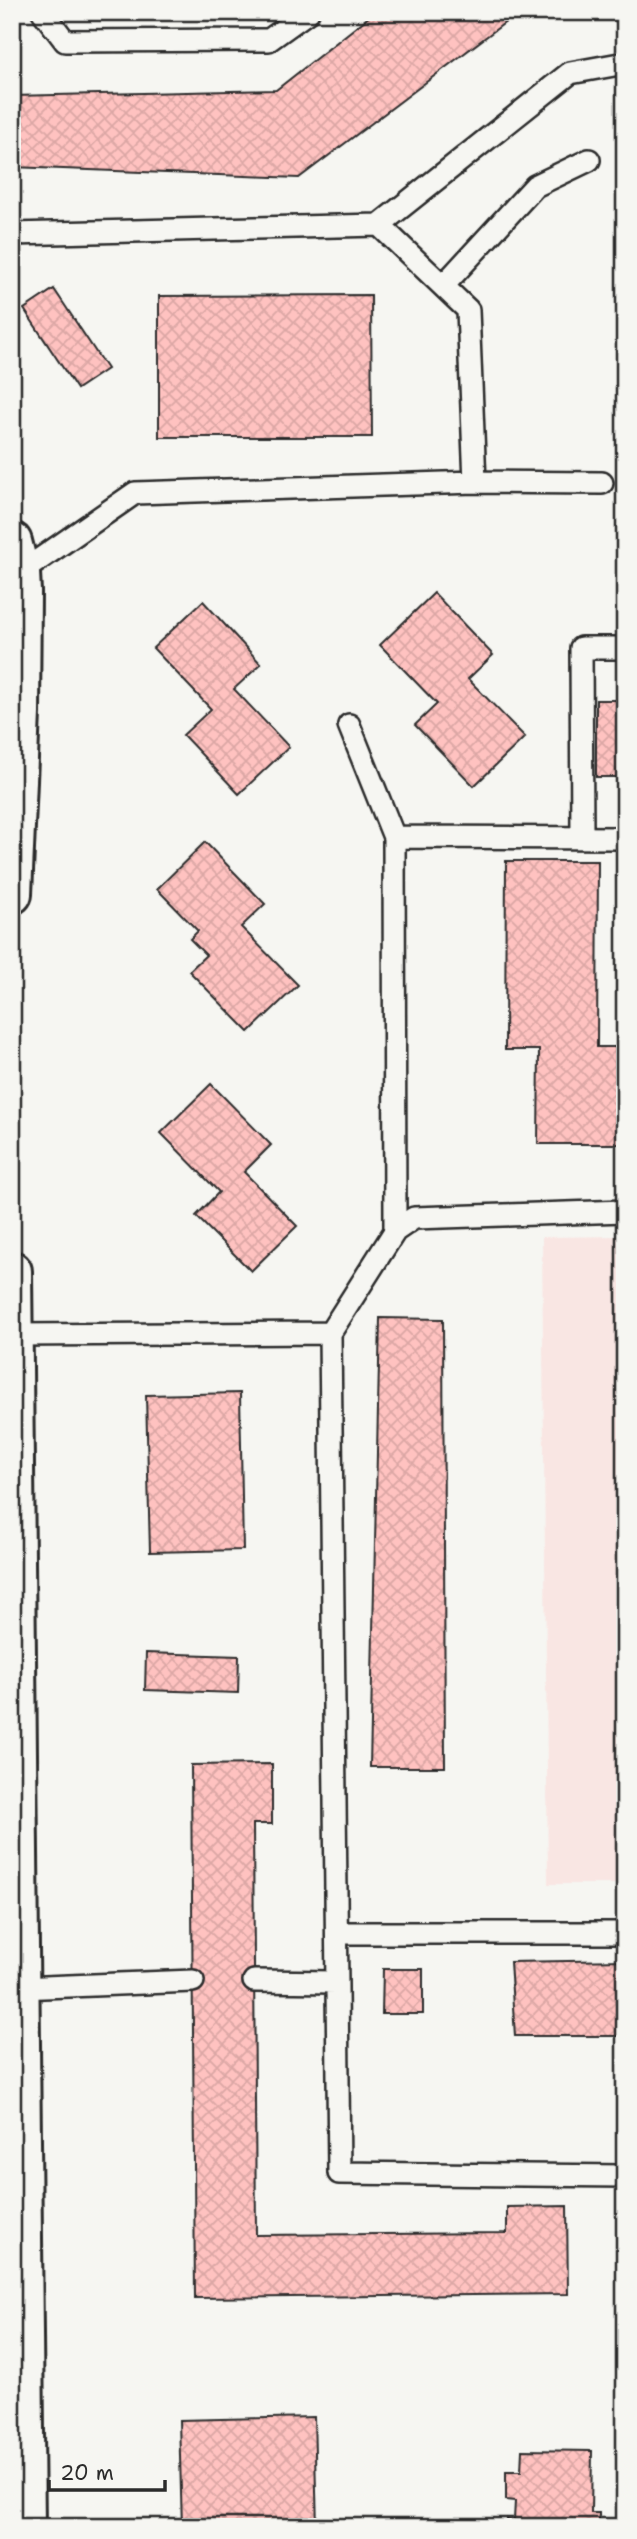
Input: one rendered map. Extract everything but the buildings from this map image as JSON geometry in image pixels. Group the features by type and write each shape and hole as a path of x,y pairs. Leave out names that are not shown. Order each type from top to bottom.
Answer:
{"street":[{"path":"12,894 20,713 16,557"},
{"path":"12,1271 19,1988 17,2299 25,2527"}],"lane":[{"path":"43,12 65,41 269,40 308,12"},
{"path":"12,234 379,225 570,73 625,63"},
{"path":"443,286 535,186 589,160"},
{"path":"379,225 468,310 475,482"},
{"path":"16,557 135,493 475,482 602,483"},
{"path":"582,837 581,648 625,648"},
{"path":"349,725 394,837 395,1231"},
{"path":"394,837 625,838"},
{"path":"625,1211 414,1218 395,1231 330,1333 339,2173 625,2176"},
{"path":"13,1335 330,1333"},
{"path":"337,1933 625,1933"},
{"path":"254,1980 335,1982"},
{"path":"19,1988 193,1981"}],"shaded area":[{"path":"625,1236 625,1884 548,1884 542,1237"}]}
